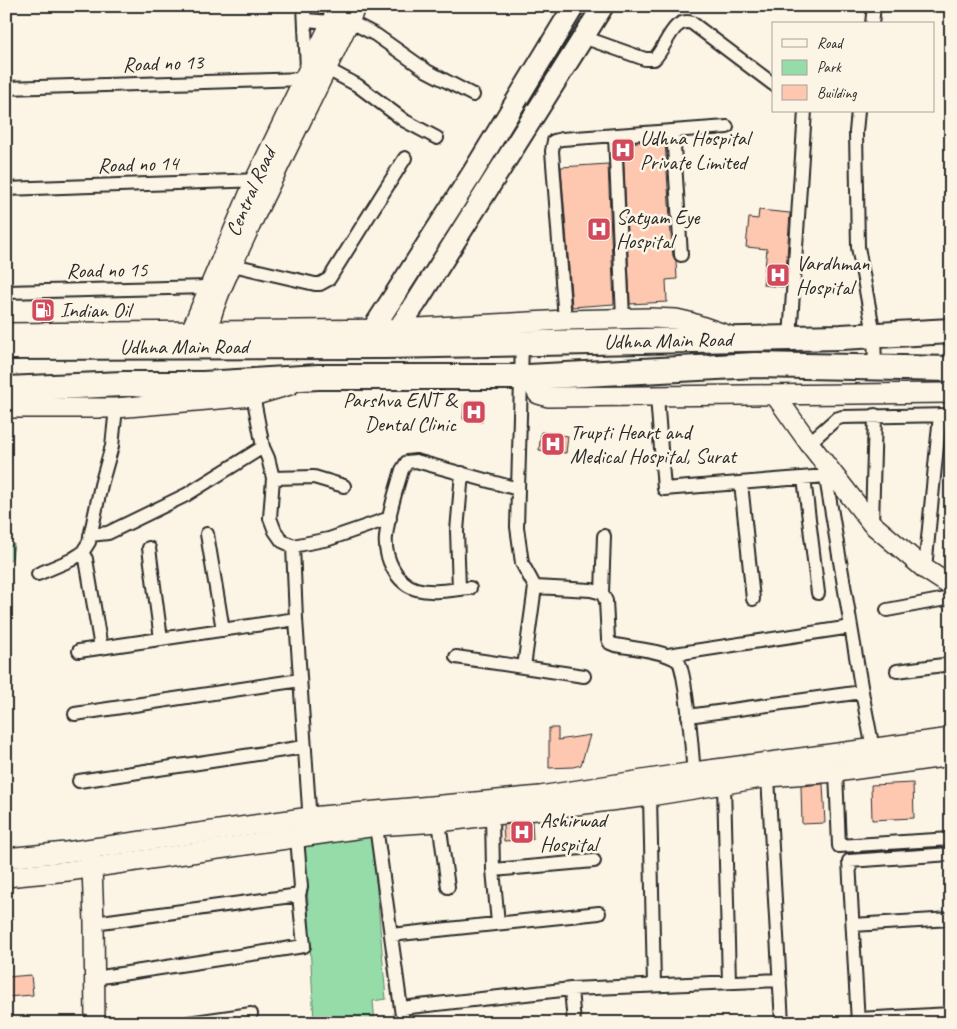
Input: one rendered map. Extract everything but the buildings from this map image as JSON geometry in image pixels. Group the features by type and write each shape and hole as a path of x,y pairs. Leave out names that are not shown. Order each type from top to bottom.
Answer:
{"highway":[{"name":"Udhna Main Road","path":"6,347 197,338 380,337 522,343 841,337 951,331"},
{"path":"194,384 197,338"},
{"path":"6,389 123,384 194,384 252,388 318,377 524,377 755,364 951,369"}],"main road":[{"path":"380,337 472,174 574,6"},
{"path":"380,337 603,6"}],"street":[{"path":"304,6 315,77 357,85 405,121 437,138"},
{"path":"872,22 874,6"},
{"path":"305,20 344,14 427,71 473,95"},
{"name":"Central Road","path":"197,338 208,287 315,77 344,14"},
{"path":"583,37 645,59 654,59 677,25 683,22 692,23 772,83"},
{"name":"Road no 13","path":"6,88 315,77"},
{"path":"790,338 805,112"},
{"path":"858,112 856,132 858,247 874,334 876,367"},
{"path":"565,320 552,145 557,140 727,127"},
{"path":"673,131 680,255"},
{"path":"615,136 623,318"},
{"path":"233,265 315,284 320,284 329,279 405,158"},
{"name":"Central Road","path":"197,338 233,265 263,180"},
{"name":"Road no 14","path":"6,189 263,180"},
{"name":"Road no 15","path":"6,292 208,287"},
{"path":"380,337 565,320 623,318 676,319 736,338"},
{"path":"6,333 197,338"},
{"path":"522,343 524,377 517,527 522,563 535,587 524,667"},
{"path":"684,368 684,396"},
{"path":"524,377 538,394 548,397 951,393"},
{"path":"6,408 116,408 252,388 263,446 274,478 270,518 275,531 282,541 293,546 329,539 390,518"},
{"path":"657,396 664,489 804,478 825,469"},
{"path":"775,396 825,469 872,524 950,591"},
{"path":"38,574 71,560 82,553 89,542 112,446 116,408"},
{"path":"872,524 875,415"},
{"path":"808,443 842,416 945,415 925,569"},
{"path":"90,535 108,533 186,495 263,446"},
{"path":"462,473 457,531 465,588 434,592 416,589 403,582 391,567 386,538 402,470 407,462 426,463 462,473 518,489"},
{"path":"825,469 862,692 875,757"},
{"path":"274,478 314,478 344,486"},
{"path":"804,478 818,594"},
{"path":"741,483 753,599"},
{"path":"207,534 223,630"},
{"path":"604,536 602,593 606,601 608,639 610,643 668,655 681,664 695,780"},
{"path":"94,978 304,946 299,895 306,830 304,747 293,546"},
{"path":"149,548 161,639"},
{"path":"82,553 86,559 101,648"},
{"path":"535,587 591,590 602,593"},
{"path":"887,610 950,591"},
{"path":"79,651 296,619"},
{"path":"668,655 851,627"},
{"path":"456,657 584,676"},
{"path":"897,671 951,664"},
{"path":"75,714 300,680"},
{"path":"688,716 862,692"},
{"path":"306,830 439,822 650,796 695,780 724,784 768,777 836,772 875,757 951,738"},
{"path":"79,781 304,747"},
{"path":"6,858 91,858 306,830 540,796 695,780 875,757 951,756"},
{"path":"836,772 839,846 951,839"},
{"path":"768,777 782,1023"},
{"path":"724,784 729,982"},
{"path":"650,796 654,985"},
{"path":"492,815 493,870 498,923"},
{"path":"439,822 448,887"},
{"path":"376,826 403,1023"},
{"path":"951,854 849,861 858,1021 915,1019 951,1014"},
{"path":"6,876 68,871 91,858"},
{"path":"91,858 95,1023"},
{"path":"493,870 594,861"},
{"path":"94,923 299,895"},
{"path":"391,935 599,913"},
{"path":"853,926 951,919"},
{"path":"401,1008 571,989 780,980"},
{"path":"571,989 574,1023"},
{"path":"188,1023 251,1014"}],"green space":[{"path":"14,544 12,558 6,563 6,548"},
{"path":"372,830 386,999 373,1001 375,1023 314,1023 305,843"}],"place":[{"name":"Udhna Hospital Private Limited","path":"623,150"},
{"name":"Satyam Eye Hospital","path":"599,229"},
{"name":"Vardhman Hospital","path":"778,275"},
{"name":"Indian Oil","path":"43,310"},
{"name":"Parshva ENT & Dental Clinic","path":"474,412"},
{"name":"Trupti Heart and Medical Hospital, Surat","path":"553,444"},
{"name":"Ashirwad Hospital","path":"522,832"}]}
